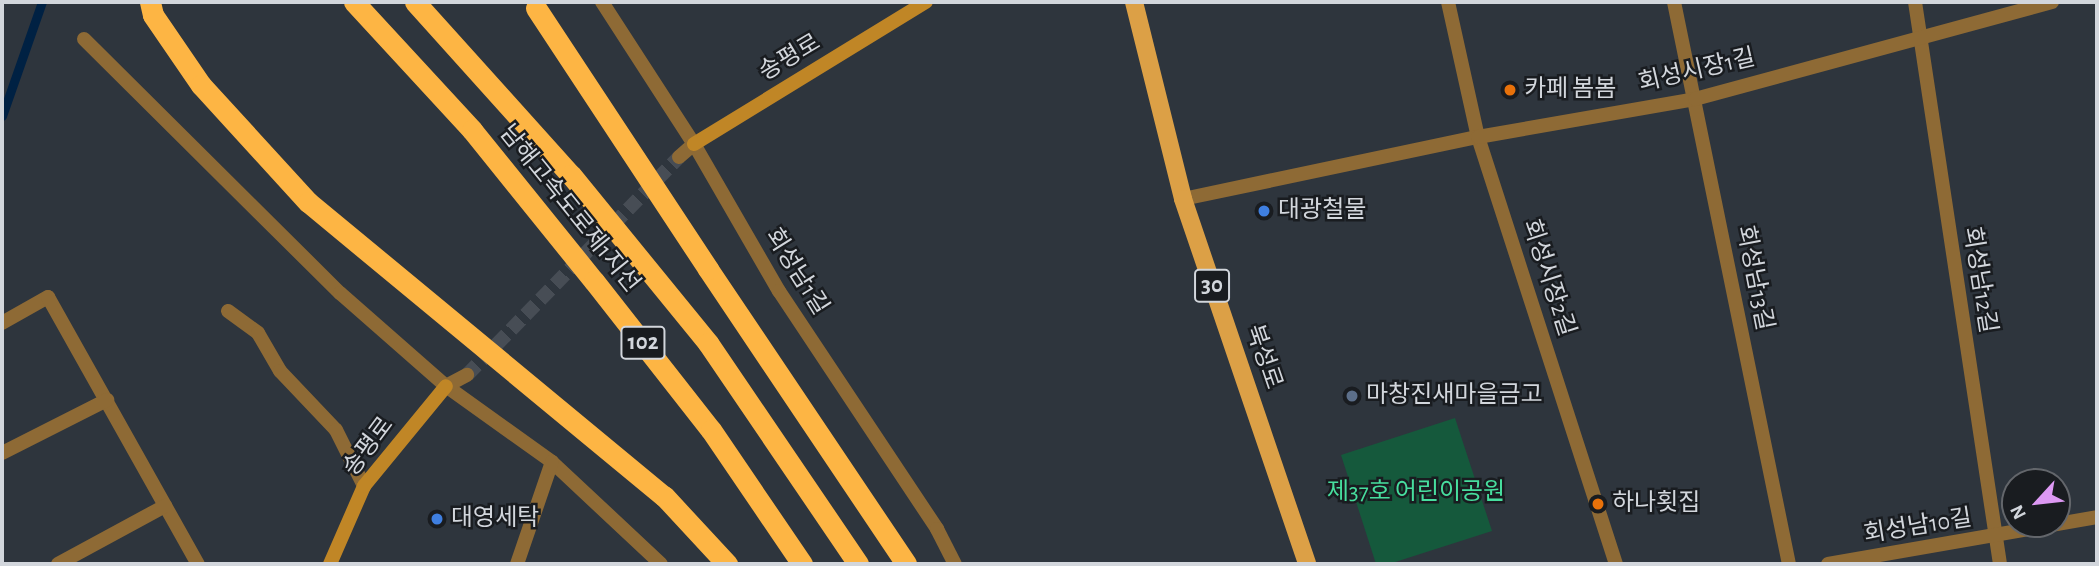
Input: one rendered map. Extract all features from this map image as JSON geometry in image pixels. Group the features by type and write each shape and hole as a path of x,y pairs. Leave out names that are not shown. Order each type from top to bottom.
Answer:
{"highway":[{"name":"남해고속도로제1지선","path":"354,2 472,130 585,271 711,430 802,564"},
{"name":"남해고속도로제1지선","path":"415,2 571,176 708,343 858,564"},
{"path":"533,4 905,564"},
{"path":"151,8 201,85 308,202 664,496 727,564"}],"main road":[{"name":"송평로","path":"694,144 926,2"},
{"name":"북성로","path":"1134,2 1183,199 1307,564"},
{"name":"송평로","path":"330,564 364,486 446,386"}],"street":[{"name":"회성남1길","path":"602,2 694,144 779,291 937,529 955,564"},
{"name":"회성시장2길","path":"1448,2 1478,137 1616,564"},
{"name":"회성남13길","path":"1674,2 1789,564"},
{"name":"회성남12길","path":"1915,2 2000,564"},
{"name":"회성시장1길","path":"1183,199 1478,137 1695,99 1919,35 2052,2"},
{"path":"85,39 340,293 446,386 552,462 661,564"},
{"name":"송평로","path":"679,158 694,144"},
{"path":"2,323 48,297 198,564"},
{"path":"228,311 250,325 280,371 337,430 364,486"},
{"name":"송평로","path":"446,386 467,375"},
{"path":"2,453 107,400"},
{"path":"517,564 552,462"},
{"path":"58,564 165,506"},
{"name":"회성남10길","path":"1828,564 1996,538 2097,517"}],"green space":[{"name":"제37호 어린이공원","path":"1455,418 1492,531 1389,564 1376,564 1341,455"}],"waterway":[{"path":"2,116 42,2"}],"tunnel":[{"path":"467,375 679,157"}],"place":[{"name":"카페 봄봄","path":"1510,90"},
{"name":"대광철물","path":"1264,211"},
{"name":"마창진새마을금고","path":"1352,396"},
{"name":"하나횟집","path":"1598,504"},
{"name":"대영세탁","path":"437,519"}]}
